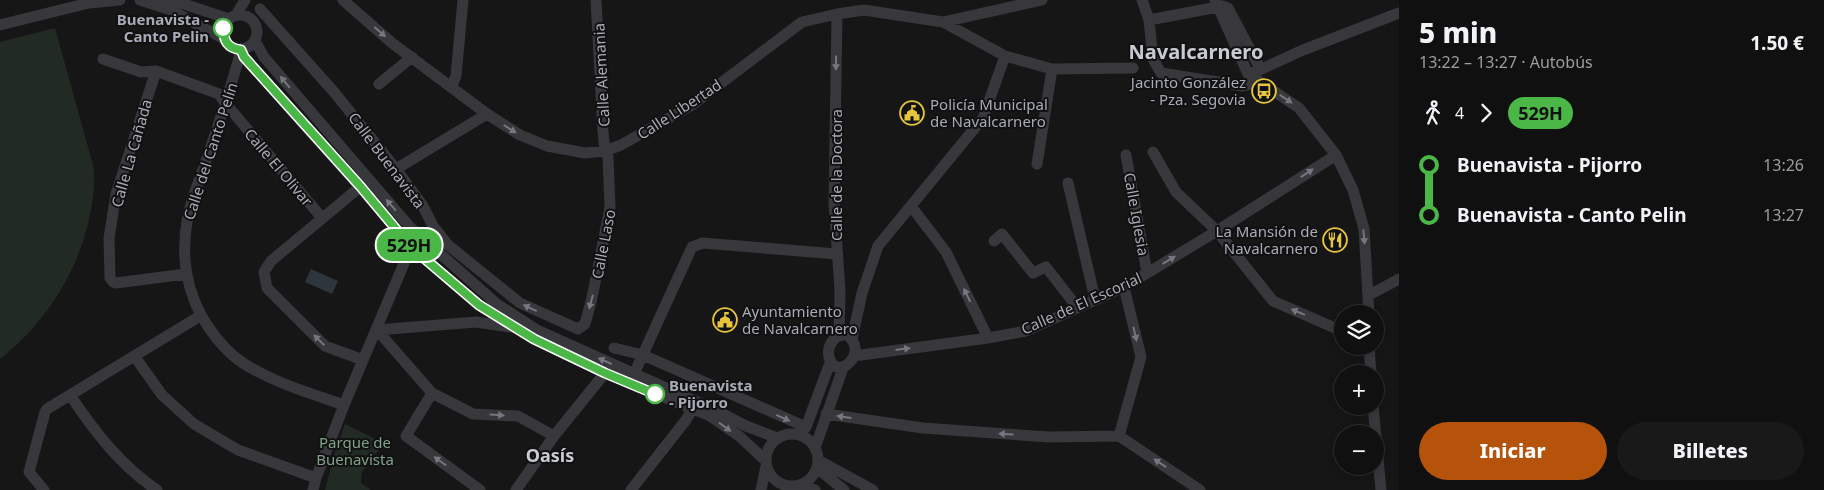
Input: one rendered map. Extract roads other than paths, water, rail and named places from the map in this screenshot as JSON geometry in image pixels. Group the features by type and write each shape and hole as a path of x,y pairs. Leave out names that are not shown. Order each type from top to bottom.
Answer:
{"street":[{"path":"0,25 57,6 120,0"},
{"path":"141,0 175,1 233,17 248,17 256,26"},
{"path":"141,0 171,10 224,40 231,47 241,50 249,47 255,41 256,26 262,5"},
{"path":"224,40 223,28 245,0"},
{"name":"Calle Libertad","path":"344,0 392,43 487,114 520,135 547,146 585,153 606,151 621,145 692,105 802,22 864,10 943,22 994,5 1042,0"},
{"path":"452,86 456,76 463,0"},
{"name":"Calle Alemania","path":"596,0 606,151"},
{"path":"857,0 864,10"},
{"path":"1142,0 1149,20 1154,59 1161,73 1243,86 1303,50 1399,13"},
{"path":"1149,20 1216,4 1228,8 1260,68 1256,77"},
{"name":"Calle Buenavista","path":"262,5 396,169 423,206 433,226 448,245 520,303 574,328"},
{"name":"Calle de la Doctora","path":"837,14 834,202 836,254 840,291 838,336"},
{"path":"943,22 1005,56 1052,69 1133,68"},
{"name":"Calle Buenavista","path":"255,41 264,57 410,227 497,304 537,330 713,409 746,426 777,438"},
{"name":"Calle Buenavista","path":"241,50 244,57 360,186 411,247 479,305 514,328 605,373 710,416 739,436 765,463"},
{"name":"Calle del Canto Pelín","path":"241,50 226,104 188,215 184,241 186,274 191,296 200,316 218,342 241,362 268,377 344,405"},
{"path":"852,338 862,293 878,246 983,118 1005,56"},
{"path":"379,84 412,58"},
{"name":"Calle El Olivar","path":"103,59 141,72 156,71 219,94 322,218"},
{"path":"1037,164 1052,69"},
{"name":"Calle La Cañada","path":"156,71 116,194 109,238 110,278 116,283 186,274"},
{"path":"1256,77 1299,108 1336,155 1353,190 1364,229 1368,305"},
{"path":"396,169 487,114"},
{"name":"Calle Laso","path":"574,328 578,329 585,324 610,208 608,157 606,151"},
{"path":"1153,152 1176,192 1217,231 1273,301 1334,327"},
{"name":"Calle Iglesia","path":"1126,155 1147,273"},
{"name":"Calle de El Escorial","path":"854,356 1026,331 1124,287 1217,231 1336,155"},
{"path":"1068,182 1095,299"},
{"path":"360,186 271,261 264,272 267,288 325,346 363,360"},
{"path":"911,206 946,252 988,338"},
{"path":"1002,234 1034,273 1046,267 1077,307"},
{"path":"634,374 692,247 703,243 836,254"},
{"path":"313,490 344,405 411,247"},
{"name":"Calle Buenavista","path":"411,247 420,247 481,298 497,304"},
{"path":"1369,295 1399,279"},
{"path":"1119,436 1141,357 1124,287"},
{"path":"840,291 862,293"},
{"path":"44,490 29,472 47,409 200,316"},
{"path":"377,330 476,322 514,328"},
{"path":"377,330 432,393 473,414 518,416 554,436"},
{"path":"765,463 776,487 803,485 812,478 818,464 815,448 826,414 843,368 854,356 856,346 852,338 846,334 838,336 832,341 828,353 830,363 802,431"},
{"path":"614,348 643,355 802,431 815,448"},
{"path":"135,357 162,395 194,424 238,450 316,478"},
{"path":"830,363 836,368 843,368"},
{"path":"516,490 554,436 605,373"},
{"path":"432,393 406,436 480,490"},
{"path":"70,395 92,427 123,462 157,490"},
{"path":"631,490 686,420 693,408"},
{"path":"826,414 923,428 1049,437 1119,436 1200,490"},
{"path":"1374,415 1381,490"},
{"path":"761,490 768,448 777,438 802,431"},
{"path":"818,464 844,490"},
{"path":"818,464 873,490"},
{"path":"803,485 815,490"}],"place":[{"name":"Buenavista - Canto Pelin","path":"223,28"},
{"name":"Jacinto González - Pza. Segovia","path":"1264,91"},
{"name":"Policía Municipal de Navalcarnero","path":"912,113"},
{"name":"La Mansión de Navalcarnero","path":"1335,240"},
{"name":"Ayuntamiento de Navalcarnero","path":"725,320"},
{"name":"Buenavista - Pijorro","path":"655,394"}],"district":[{"name":"Navalcarnero","path":"1196,51"},
{"name":"Oasís","path":"550,455"}],"park label":[{"name":"Parque de Buenavista","path":"355,450"}]}
